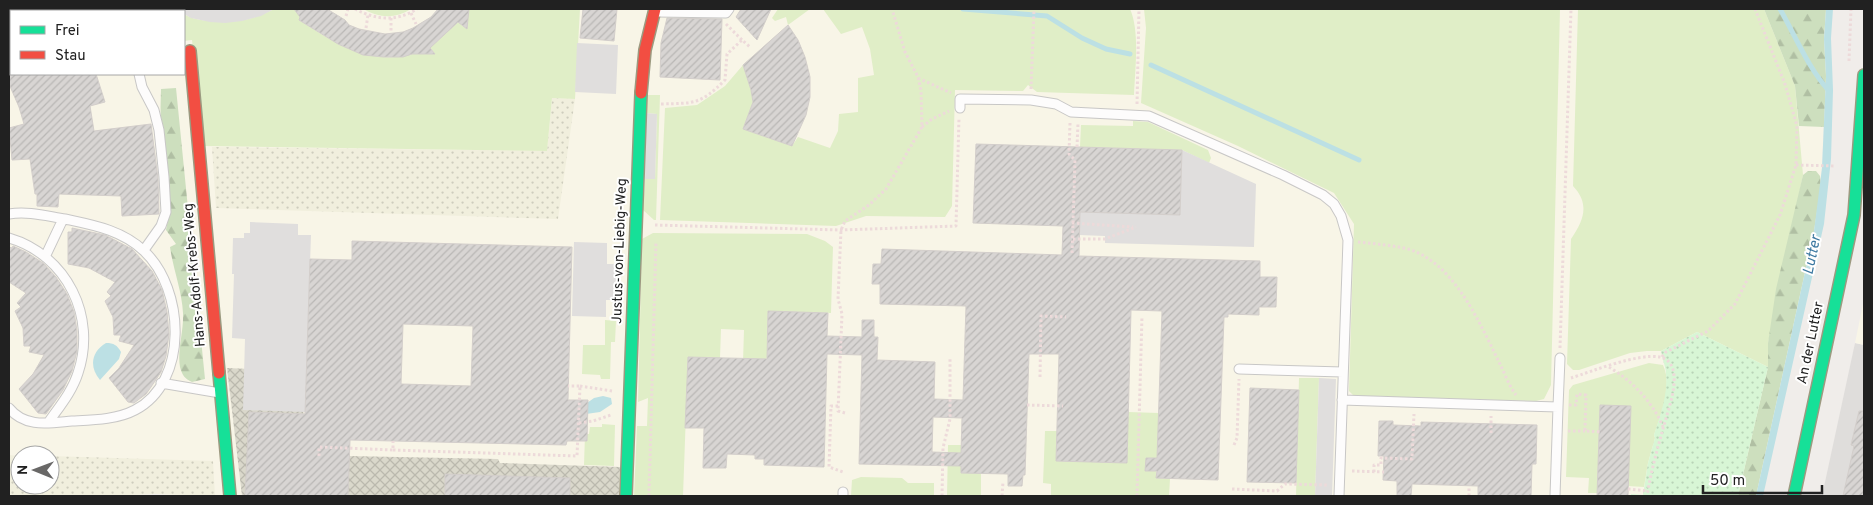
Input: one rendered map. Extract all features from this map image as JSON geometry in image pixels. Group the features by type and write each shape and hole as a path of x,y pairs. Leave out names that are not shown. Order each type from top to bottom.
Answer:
{"street":[{"name":"Justus-von-Liebig-Weg","path":"626,496 640,103 645,50 654,10"},
{"name":"Hans-Adolf-Krebs-Weg","path":"187,52 230,496"},
{"name":"An der Lutter","path":"1794,496 1854,215 1864,75"}],"lane":[{"path":"654,10 728,11"},
{"path":"139,75 142,87 154,110 159,130 166,212 161,226 144,250"},
{"path":"960,103 1031,100 1056,104 1071,112 1149,116 1283,175 1323,195 1334,204 1341,216 1348,240 1339,496"},
{"path":"9,214 27,212 107,229 125,237 144,250 157,265 167,284 175,317 176,332 168,369 161,383 148,401 127,413 103,419 48,423 27,422 19,418 9,408"},
{"path":"45,257 64,219"},
{"path":"9,238 26,245 45,257 59,270 75,294 83,318 85,335 76,379 67,396 48,423"},
{"path":"1554,496 1560,358"},
{"path":"1239,369 1343,372"},
{"path":"161,383 221,393"},
{"path":"1342,400 1558,407"}],"path":[{"path":"346,16 348,9"},
{"path":"355,9 368,16 391,18 411,13 417,9"},
{"path":"892,9 905,52 918,77 923,106 922,127"},
{"path":"1031,100 1034,9"},
{"path":"1136,115 1139,9"},
{"path":"1560,358 1570,9"},
{"path":"1662,357 1666,352 1708,331 1735,304 1780,215 1796,165 1797,126 1785,84 1755,9"},
{"path":"728,11 726,25 750,47"},
{"path":"411,13 416,24"},
{"path":"366,28 368,16"},
{"path":"391,18 391,32"},
{"path":"661,104 695,103 712,93 726,80 727,54 742,40"},
{"path":"918,77 960,103"},
{"path":"845,413 838,411 842,314 838,299 842,230 845,221 869,205 886,189 922,127 960,103"},
{"path":"636,233 657,224 842,230 956,226 960,103"},
{"path":"1071,112 1069,154 1075,160 1072,255"},
{"path":"1077,132 1077,147"},
{"path":"1796,165 1834,166"},
{"path":"1071,223 1136,227 1105,239 1073,239"},
{"path":"1348,240 1409,249 1424,256 1444,272 1461,291 1514,392 1524,406"},
{"path":"1040,377 1041,316 1066,317"},
{"path":"1137,496 1142,316"},
{"path":"1559,379 1568,379 1636,358 1662,357 1668,360 1673,367 1674,389 1648,496"},
{"path":"942,496 943,448 950,420 950,358"},
{"path":"1609,367 1631,382 1647,402 1663,428"},
{"path":"1234,445 1236,438 1239,369"},
{"path":"568,386 612,391 615,396"},
{"path":"319,456 319,448 577,456 580,386"},
{"path":"1558,407 1576,405 1577,394 1586,394 1585,431"},
{"path":"1374,472 1374,465 1380,465 1381,458 1412,459 1414,402"},
{"path":"1027,405 1063,406"},
{"path":"838,406 831,406 829,467 843,472"},
{"path":"578,423 604,417"},
{"path":"1491,423 1491,433"},
{"path":"1568,431 1602,432"},
{"path":"393,441 393,450"},
{"path":"1349,471 1384,472"},
{"path":"1002,496 1003,482"},
{"path":"1232,489 1276,491 1285,484 1339,486"},
{"path":"1469,486 1469,496"},
{"path":"1628,489 1648,491"}],"shaded area":[{"path":"9,9 1826,9 1824,39 1826,76 1821,186 1814,231 1756,496 187,496 156,494 9,496"},
{"path":"176,9 274,9 261,16 225,23 191,18 185,15 185,10"},
{"path":"577,43 618,45 616,94 575,92"},
{"path":"552,98 575,99 558,219 216,208 212,147 547,151"},
{"path":"646,113 657,114 655,179 645,179"},
{"path":"1182,150 1256,184 1254,247 1105,243 1105,236 1079,235 1080,212 1180,215"},
{"path":"250,222 298,224 298,235 311,235 305,412 243,410 245,339 232,338 233,238 244,238 244,233 250,233"},
{"path":"574,242 607,243 607,264 618,264 617,300 606,300 606,317 572,316"},
{"path":"1864,299 1864,345 1855,343"},
{"path":"1855,343 1864,345 1864,496 1822,496"},
{"path":"227,368 296,371 306,387 299,455 498,459 500,463 620,467 619,496 242,496"},
{"path":"1319,378 1336,379 1332,496 1315,496"},
{"path":"9,455 10,495 60,495 60,456 213,461 215,496 156,494 9,496"}],"green space":[{"path":"274,9 296,9 300,16 299,20 349,49 372,56 398,57 414,54 435,54 429,46 438,41 458,22 467,29 468,9 580,9 575,99 552,98 547,151 204,146 192,40 185,41 185,14 199,20 218,22 235,21 258,16"},
{"path":"363,9 411,9 393,16 381,16"},
{"path":"778,9 810,9 788,25 786,17 775,21 772,18"},
{"path":"823,9 1130,9 1136,39 1134,95 1037,92 1028,85 1023,91 955,90 952,206 945,217 866,216 836,226 660,220 665,108 697,105 725,86 743,65 753,102 743,129 792,146 798,137 830,148 838,131 839,114 858,112 858,78 874,75 870,49 862,27 841,34"},
{"path":"1144,9 1560,9 1551,385 1544,399 1536,401 1354,396 1349,391 1354,224 1334,193 1238,146 1141,103 1146,28"},
{"path":"1578,9 1764,9 1795,86 1803,175 1768,343 1768,367 1697,332 1661,351 1630,353 1579,370 1573,370 1567,364 1571,239 1582,219 1583,212 1582,199 1573,186"},
{"path":"1764,9 1826,9 1824,127 1799,126 1795,86"},
{"path":"176,88 205,379 192,382 187,380 180,367 182,305 170,247 176,244 166,230 169,188 161,117 161,89"},
{"path":"647,95 660,95 656,220 643,210 645,179 655,179 657,114 646,113"},
{"path":"1133,121 1148,122 1208,150 1211,158 1209,163 1182,150 1080,147 1081,125 1133,126"},
{"path":"1808,171 1816,171 1820,176 1821,186 1814,231 1756,496 1738,496 1768,367 1768,343 1776,289 1803,175"},
{"path":"653,233 807,234 825,241 833,247 831,313 768,311 766,395 742,394 744,330 721,329 720,358 688,357 683,496 634,496 637,426 647,426 648,398 638,402 642,239"},
{"path":"605,320 616,321 615,342 611,342 610,379 601,379 600,375 582,374 583,345 605,345"},
{"path":"1697,332 1768,367 1738,496 1631,496 1631,494 1643,495 1648,463 1655,438 1654,435 1665,398 1666,371 1661,351"},
{"path":"1649,363 1663,365 1667,382 1665,400 1654,435 1655,438 1644,487 1628,486 1600,405 1597,493 1588,493 1589,478 1566,477 1569,390 1573,385"},
{"path":"1299,378 1319,378 1315,496 1296,496"},
{"path":"1128,412 1159,413 1156,478 1170,479 1169,496 1051,496 1051,484 1043,483 1045,431 1057,431 1056,461 1126,463"},
{"path":"602,424 615,425 614,466 584,465 585,434 589,434 590,427 602,427"},
{"path":"948,445 961,445 961,472 981,473 981,496 947,496"},
{"path":"861,477 902,478 908,483 934,483 934,496 851,496 852,480"}],"water":[{"name":"Lutter","path":"1826,9 1833,9 1831,38 1833,90 1831,159 1824,224 1763,496 1756,496 1814,231 1822,168 1826,76 1824,39"},
{"path":"106,343 115,345 121,352 119,359 100,380 94,370 93,360 97,351"},
{"path":"603,396 611,398 612,404 600,412 586,414 587,403 594,398"}],"building":[{"path":"294,9 327,9 345,20 349,25 385,34 403,32 413,28 431,17 438,9 469,9 467,29 458,22 430,48 435,54 384,57 363,55 338,44 299,20 300,17"},
{"path":"583,9 617,9 614,41 580,38"},
{"path":"741,9 771,9 757,40 736,17"},
{"path":"667,18 722,19 720,80 660,77 661,43"},
{"path":"788,25 798,40 810,77 810,97 806,115 792,146 743,129 753,102 743,65"},
{"path":"9,74 96,75 105,102 90,106 94,131 151,124 158,178 159,214 122,216 121,196 59,194 58,207 37,206 37,194 35,194 30,159 12,160 9,128 24,124 9,84"},
{"path":"976,144 1182,150 1180,215 1080,212 1079,256 1260,261 1260,277 1277,277 1276,307 1259,307 1259,315 1228,314 1228,317 1224,317 1218,480 1156,478 1157,471 1145,471 1146,458 1157,458 1162,311 1131,310 1127,463 1056,461 1059,354 1029,354 1025,475 1023,475 1022,486 1008,486 1008,474 961,473 961,466 859,464 862,355 827,354 824,467 764,465 764,459 755,459 755,455 727,454 726,468 703,468 704,428 685,428 688,357 767,359 768,311 828,313 827,336 862,337 862,320 874,320 874,337 878,337 877,360 935,362 934,399 963,400 966,306 880,304 880,284 872,284 873,264 881,264 882,249 1062,255 1063,226 973,223","holes":["933,417 962,418 961,453 932,452"]},
{"path":"72,228 105,235 132,249 152,271 162,290 169,334 166,356 161,372 151,387 146,394 134,403 128,402 109,378 119,368 134,345 119,341 121,335 114,335 113,317 105,301 111,296 107,292 115,282 89,268 68,264 68,232 72,232"},
{"path":"352,241 572,247 568,400 588,400 587,441 567,441 566,445 350,440 348,496 245,496 249,412 305,414 310,259 352,260","holes":["403,324 473,326 471,386 401,384"]},
{"path":"13,246 43,263 56,277 67,294 74,312 77,331 77,351 72,371 63,390 46,414 38,413 19,389 33,374 44,355 29,352 31,346 24,346 23,328 15,311 21,307 17,303 26,293 9,282 9,247 12,248"},
{"path":"1250,388 1299,390 1296,483 1247,482"},
{"path":"1600,405 1631,406 1628,496 1597,496"},
{"path":"1859,411 1864,411 1864,496 1843,496 1854,446 1851,445"},
{"path":"1379,421 1393,421 1393,425 1421,426 1421,422 1537,425 1536,464 1532,464 1531,496 1478,496 1478,486 1412,484 1411,496 1397,496 1397,481 1383,480 1384,456 1378,456"},
{"path":"445,474 570,478 570,496 445,496"}],"waterway":[{"path":"963,9 1047,16 1082,38 1106,49 1130,54"},
{"path":"1780,9 1809,63 1830,92"},
{"path":"1151,65 1359,160"}],"traffic: fast":[{"path":"1794,496 1854,215 1864,75"},
{"path":"626,496 641,93"},
{"path":"219,373 230,496"}],"traffic: jam":[{"path":"641,93 645,50 655,9"},
{"path":"190,51 219,373"}]}
